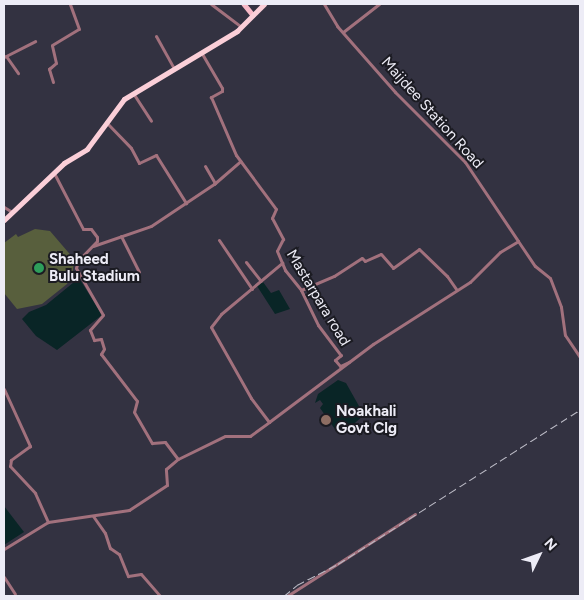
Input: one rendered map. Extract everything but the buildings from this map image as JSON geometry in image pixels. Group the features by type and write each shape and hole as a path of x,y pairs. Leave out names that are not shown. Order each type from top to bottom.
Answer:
{"highway":[{"path":"4,220 54,173 86,149 106,122 133,92 242,28 264,4"}],"main road":[{"path":"244,4 253,15"}],"street":[{"path":"53,82 49,70 56,63 52,46 79,29 70,4"},
{"path":"211,4 242,28"},
{"name":"Maijdee Station Road","path":"324,4 343,32 395,92 465,162 535,266 550,278 561,307 565,335 580,357"},
{"path":"343,32 379,4"},
{"path":"156,36 173,67"},
{"path":"18,73 5,56 35,41"},
{"name":"Mastarpara road","path":"200,52 222,88 222,91 211,97 240,161 276,209 272,218 283,239 277,250 282,262 301,290 311,314 341,355 335,360 340,366 352,361"},
{"path":"133,92 152,121"},
{"path":"106,122 131,148 139,163 156,155 186,204"},
{"path":"92,246 151,226 215,183 240,161"},
{"path":"205,166 215,183"},
{"path":"54,173 83,229 91,229 97,237 92,246 78,261 76,268 103,315 90,330 94,340 101,339 104,349 101,354 137,402 134,412 152,443 165,442 178,459"},
{"path":"4,207 12,212"},
{"path":"121,236 139,272"},
{"path":"219,240 252,289"},
{"path":"4,549 48,522 129,510 167,485 166,469 178,459 225,436 250,436 352,361 474,279 506,247 518,242"},
{"path":"301,290 334,276 362,258 365,261 381,254 393,268 419,249 447,276 456,290"},
{"path":"246,262 261,281"},
{"path":"269,422 251,398 211,329 221,314 282,262"},
{"path":"4,389 30,446 11,460 10,466 35,493 48,522"},
{"path":"287,596 415,514"},
{"path":"93,516 110,548 119,554 128,576 141,574 160,596"},
{"path":"4,577 15,594"}],"green space":[{"name":"Shaheed Bulu Stadium","path":"35,229 50,231 74,259 73,270 67,284 42,304 17,309 4,293 4,243 16,234 18,237"}],"shaded area":[{"path":"79,278 102,315 57,350 36,336 22,319 29,312 46,305"},
{"path":"263,282 271,293 279,290 290,309 275,314 257,286"},
{"path":"338,380 346,383 364,415 348,429 337,432 320,408 323,404 320,400 315,403 318,394"},
{"path":"4,506 24,532 4,545"}],"railway":[{"path":"284,596 297,585 338,564 580,410"}],"place":[{"name":"Shaheed Bulu Stadium","path":"39,268"},
{"name":"Noakhali Govt Clg","path":"326,420"}]}
